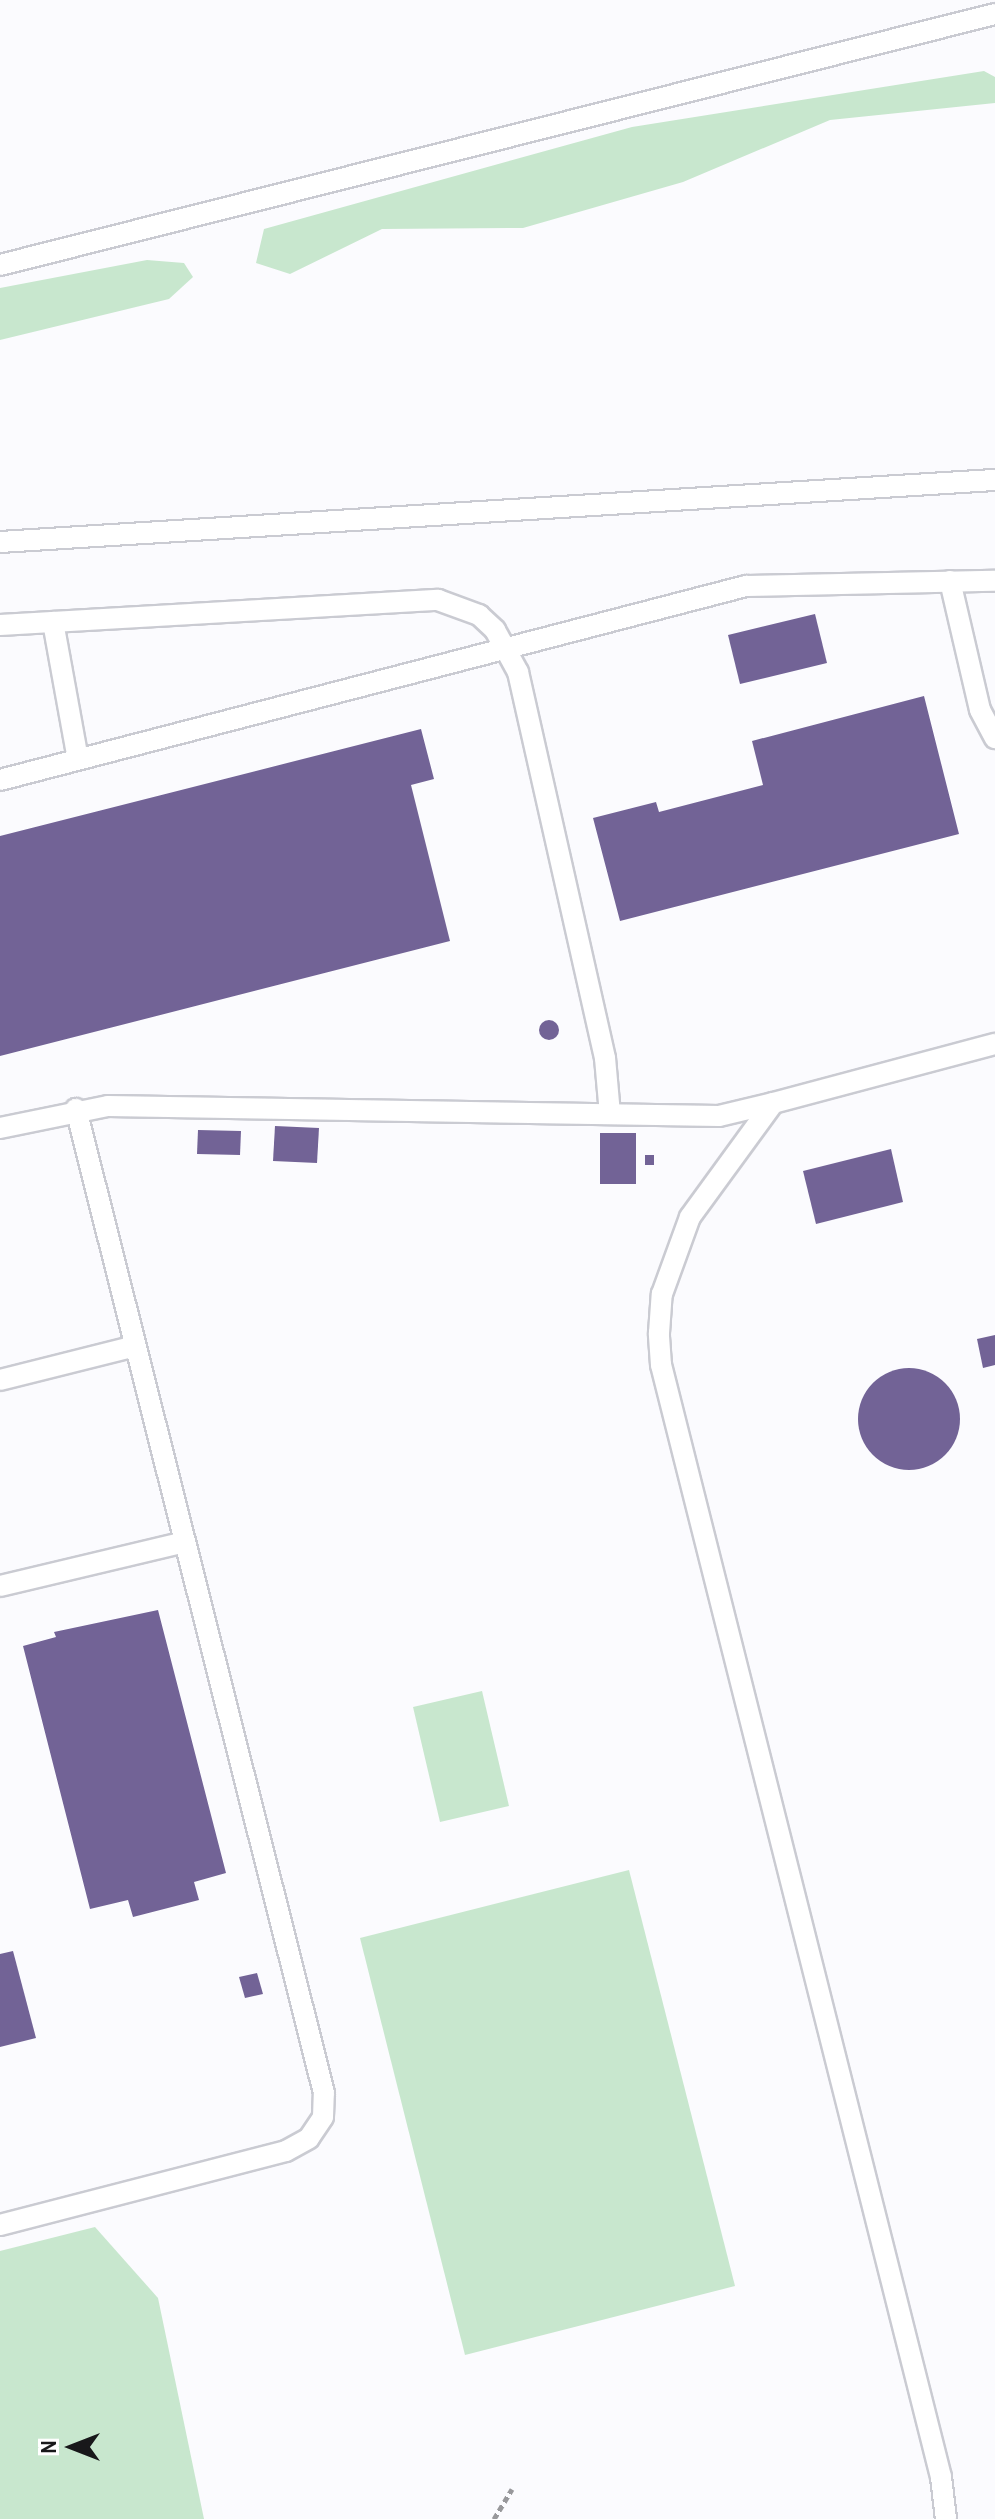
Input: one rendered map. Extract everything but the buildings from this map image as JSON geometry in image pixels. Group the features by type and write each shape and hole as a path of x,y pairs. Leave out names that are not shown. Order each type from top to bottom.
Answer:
{"lane":[{"path":"0,265 995,14"},
{"path":"0,542 995,480"},
{"path":"950,581 980,710 995,738"},
{"path":"0,780 746,586 995,581"},
{"path":"0,625 438,600 479,615 507,647 518,672 605,1058 610,1114"},
{"path":"53,622 78,759"},
{"path":"0,1128 76,1109 719,1116 995,1044"},
{"path":"773,1103 690,1217 662,1294 661,1365 941,2477 946,2519"},
{"path":"0,2225 286,2151 309,2138 323,2117 324,2093 76,1109"},
{"path":"0,1380 135,1346"},
{"path":"0,1586 185,1542"}],"path":[{"path":"494,2519 512,2489"}],"green space":[{"path":"984,71 995,77 995,103 830,120 683,182 523,228 382,229 290,274 256,263 264,229 632,127"},
{"path":"147,260 184,263 193,277 169,299 0,340 0,288"},
{"path":"482,1691 509,1806 440,1822 413,1707"},
{"path":"629,1870 735,2286 465,2355 360,1938"},
{"path":"95,2227 158,2298 204,2519 0,2519 0,2251"}]}
